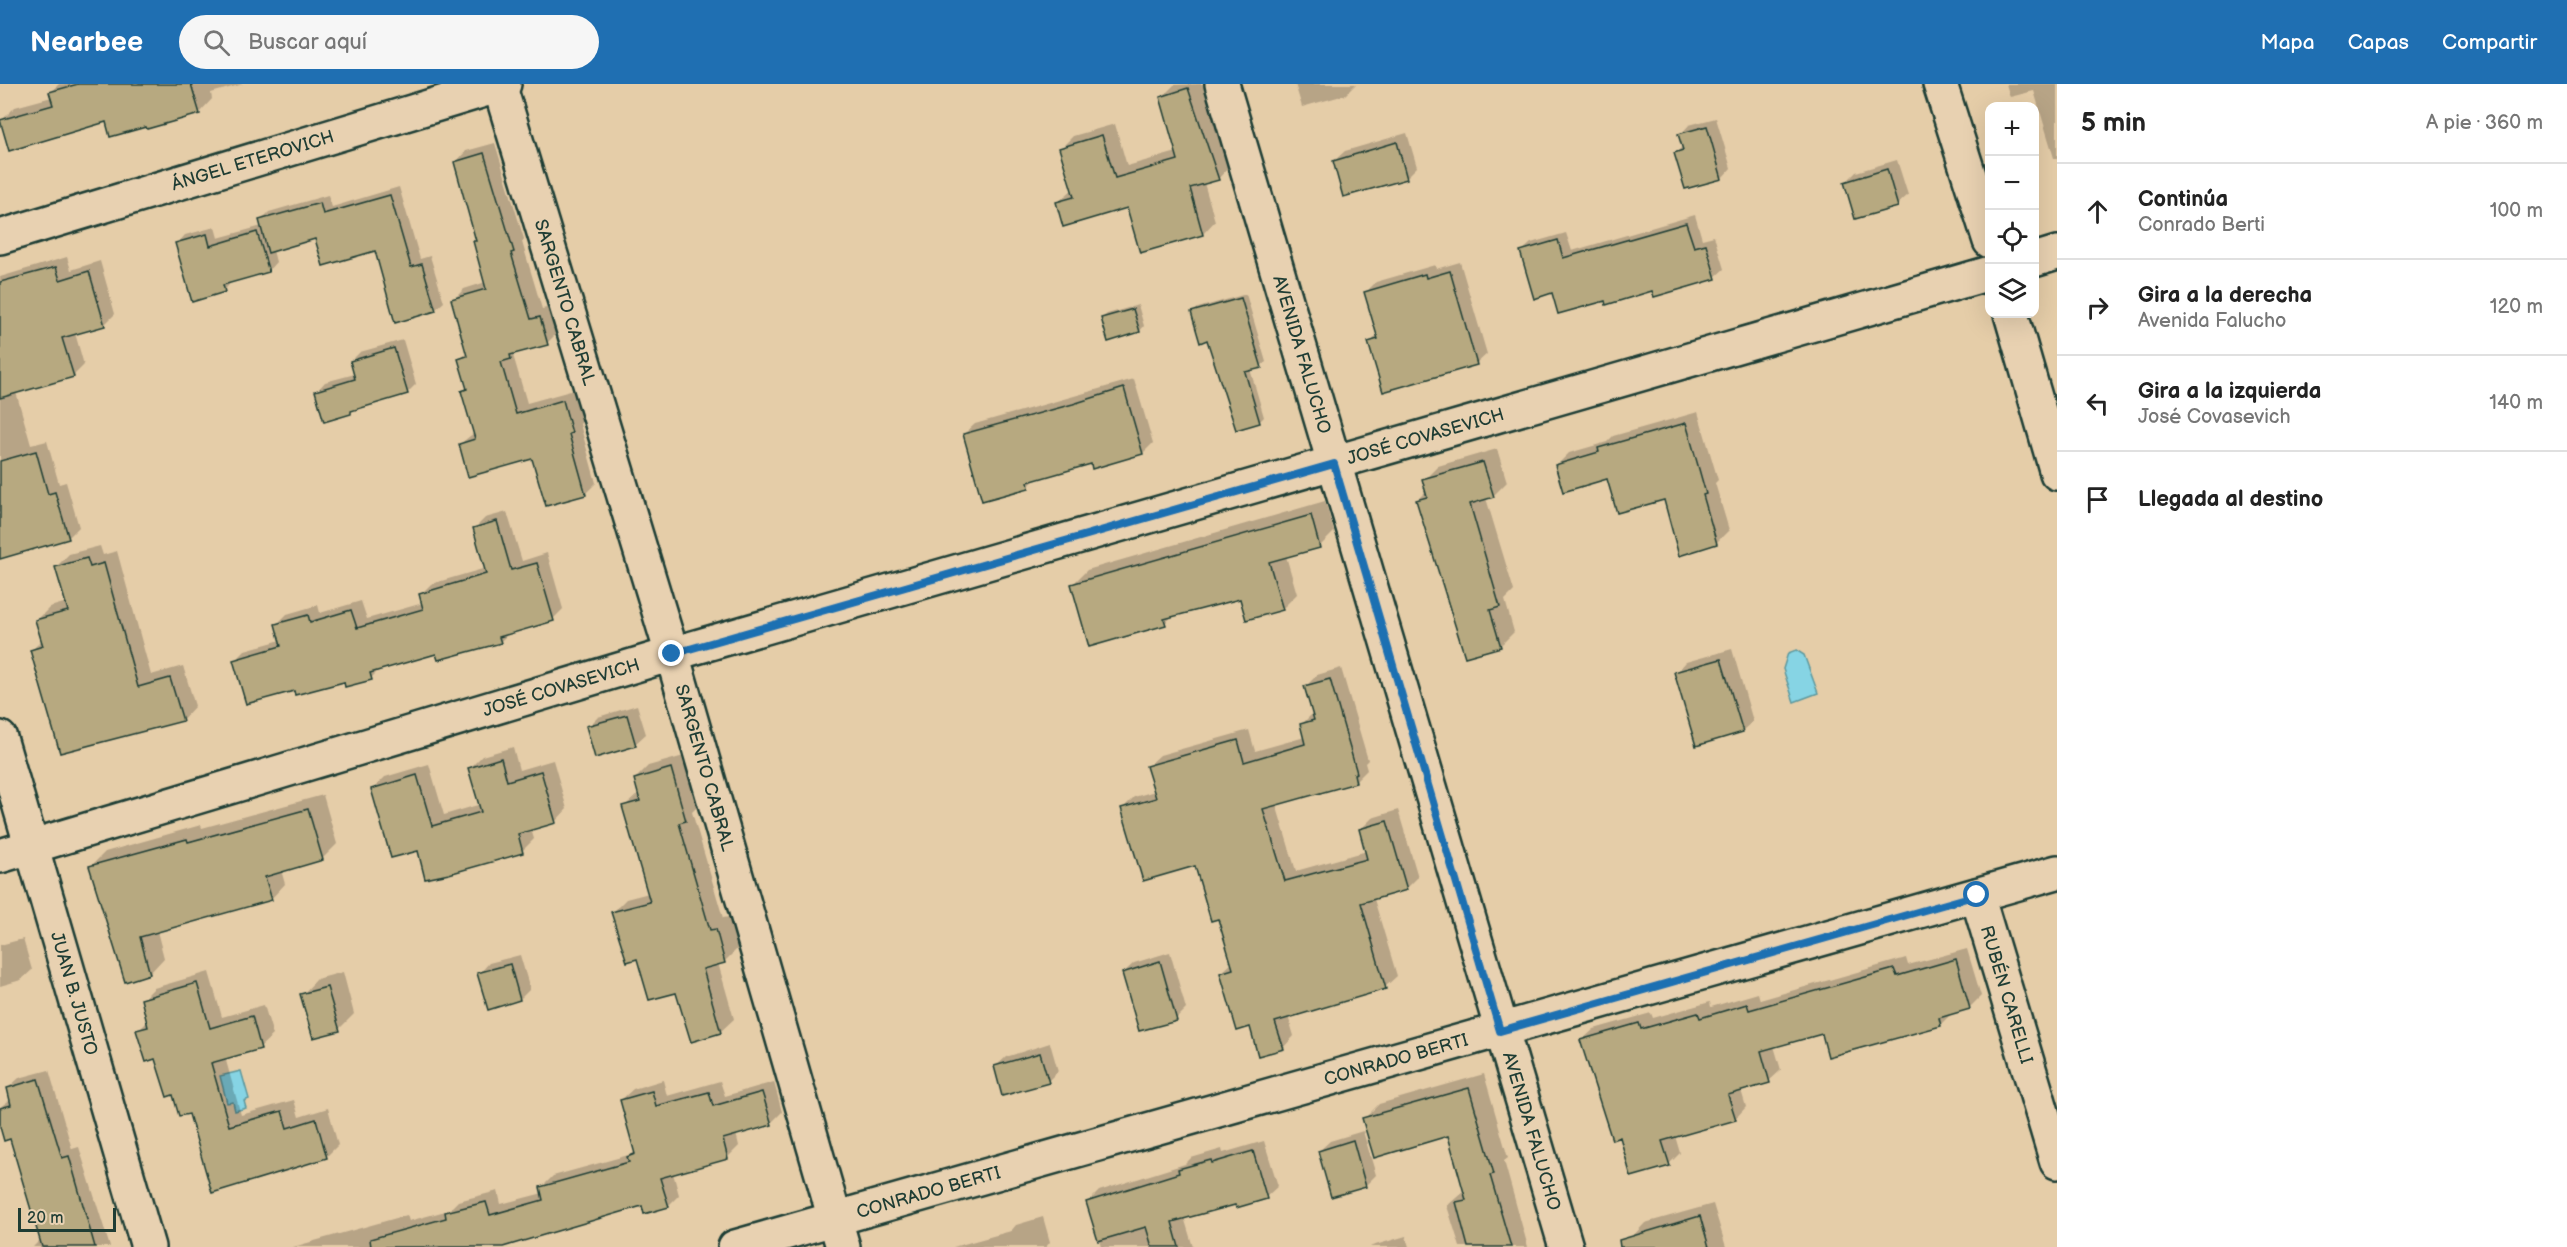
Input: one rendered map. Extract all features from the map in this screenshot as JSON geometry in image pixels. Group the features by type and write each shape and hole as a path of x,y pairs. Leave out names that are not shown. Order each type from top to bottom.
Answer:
{"street":[{"name":"ÁNGEL ETEROVICH","path":"0,237 501,84"},
{"name":"SARGENTO CABRAL","path":"501,84 672,654 839,1233"},
{"name":"AVENIDA FALUCHO","path":"1222,84 1500,1031 1566,1247"},
{"path":"1940,84 1985,228"},
{"path":"2039,258 2057,253"},
{"name":"JOSÉ COVASEVICH","path":"0,856 672,654 1985,274"},
{"path":"2012,318 2057,473"},
{"name":"JUAN B. JUSTO","path":"0,738 148,1247"},
{"name":"CONRADO BERTI","path":"735,1247 839,1233 1500,1031 2057,872"},
{"name":"RUBÉN CARELLI","path":"1977,895 2057,1162"}],"water":[{"path":"1796,650 1804,655 1818,693 1794,702 1783,669 1788,653"},
{"path":"241,1071 249,1099 244,1101 246,1108 235,1111 233,1102 227,1103 220,1076"}],"building":[{"path":"78,84 191,84 200,114 110,137 106,122 9,151 0,120 53,105 49,92"},
{"path":"1188,88 1219,180 1190,188 1203,235 1140,253 1127,208 1063,227 1056,202 1074,197 1059,148 1102,135 1115,178 1178,160 1160,97"},
{"path":"1707,126 1722,179 1685,189 1674,153 1683,150 1678,134"},
{"path":"1397,142 1407,179 1343,197 1333,161"},
{"path":"484,153 514,252 511,253 531,319 540,317 548,345 510,355 511,359 501,362 516,414 563,400 572,433 569,434 586,495 546,506 532,459 468,477 459,444 475,439 461,391 467,389 458,359 467,356 451,299 486,289 473,241 476,241 454,162"},
{"path":"1887,169 1898,207 1855,219 1844,182"},
{"path":"390,195 411,267 422,264 436,311 395,323 375,251 323,266 315,239 268,253 259,220 320,203 323,214"},
{"path":"1686,223 1694,247 1706,244 1716,279 1654,297 1652,291 1606,305 1605,301 1558,314 1552,293 1534,299 1520,251 1558,240 1563,258"},
{"path":"257,232 269,272 223,285 225,292 192,302 175,243 207,234 210,246"},
{"path":"56,267 60,280 89,271 105,326 62,338 74,377 0,398 0,282"},
{"path":"1450,271 1477,365 1383,392 1368,342 1378,339 1364,292 1425,274 1426,278"},
{"path":"1241,298 1262,368 1245,372 1260,423 1236,430 1207,340 1200,343 1191,312"},
{"path":"1133,309 1140,332 1108,342 1101,318"},
{"path":"394,348 408,394 351,411 351,414 324,422 315,391 355,379 350,361"},
{"path":"1124,388 1143,454 1092,469 1091,464 1028,482 1029,488 982,501 963,434"},
{"path":"1686,423 1717,544 1679,556 1664,500 1617,513 1607,479 1563,492 1555,465 1599,452 1598,448"},
{"path":"36,451 48,494 55,492 69,539 0,559 0,461"},
{"path":"1483,462 1494,497 1470,504 1500,607 1490,610 1501,647 1465,657 1416,500 1427,497 1422,479"},
{"path":"1311,515 1320,548 1269,562 1283,610 1246,620 1240,599 1164,619 1166,625 1089,647 1071,584"},
{"path":"497,521 511,570 537,563 554,621 499,637 501,643 438,660 436,654 370,673 372,680 345,687 344,682 295,695 294,691 246,704 233,660 281,646 275,624 308,615 310,622 351,610 357,628 423,609 419,594 486,574 473,528"},
{"path":"87,558 90,567 104,563 138,687 170,678 183,721 60,753 30,650 43,646 35,620 68,611 55,567"},
{"path":"1721,659 1743,732 1696,746 1674,672"},
{"path":"1330,679 1357,773 1354,774 1356,783 1263,809 1285,881 1367,859 1359,829 1387,821 1407,890 1361,903 1386,989 1275,1022 1284,1049 1258,1056 1250,1027 1237,1031 1220,973 1233,969 1218,919 1211,921 1195,866 1143,881 1121,808 1156,798 1146,766 1238,740 1244,762 1305,744 1300,724 1314,720 1304,686"},
{"path":"627,715 636,746 595,758 586,726"},
{"path":"501,758 507,781 541,771 556,823 518,834 523,853 425,879 418,851 391,858 371,789 417,775 432,826 481,812 468,768"},
{"path":"671,768 686,821 679,823 710,930 716,929 725,963 703,969 721,1033 691,1042 676,993 649,1000 637,959 627,962 611,912 650,902 622,806 640,801 634,779"},
{"path":"308,809 323,860 265,877 272,900 140,937 150,974 125,982 89,866"},
{"path":"1956,959 1970,1009 1939,1018 1941,1026 1828,1057 1822,1034 1761,1051 1770,1083 1728,1095 1736,1120 1662,1141 1670,1166 1631,1177 1620,1137 1612,1140 1580,1040 1639,1023 1641,1029 1698,1013 1700,1018 1747,1004 1749,1010 1894,969 1897,976"},
{"path":"1160,961 1177,1021 1139,1031 1122,973"},
{"path":"510,964 520,1000 488,1010 477,973"},
{"path":"197,983 210,1028 252,1016 261,1049 211,1063 229,1126 282,1111 287,1128 316,1119 327,1158 212,1193 189,1114 179,1116 173,1095 167,1097 155,1059 146,1062 136,1030 148,1027 141,999"},
{"path":"327,987 340,1031 313,1038 300,994"},
{"path":"1040,1053 1049,1083 1002,1096 994,1066"},
{"path":"38,1079 62,1158 69,1156 95,1247 42,1247 10,1139 4,1141 0,1127 0,1108 11,1105 7,1088"},
{"path":"1469,1088 1494,1174 1490,1175 1511,1247 1468,1247 1456,1202 1466,1200 1448,1136 1374,1158 1362,1118"},
{"path":"652,1091 656,1106 709,1092 713,1106 762,1092 772,1125 723,1139 728,1159 660,1178 669,1207 644,1214 642,1206 503,1247 371,1247 370,1239 446,1218 445,1212 486,1202 490,1215 543,1200 540,1187 629,1162 627,1157 635,1154 620,1100"},
{"path":"1353,1140 1366,1187 1331,1197 1318,1151"},
{"path":"1253,1151 1267,1199 1172,1222 1179,1247 1152,1247 1146,1227 1098,1241 1086,1202 1179,1173 1178,1169 1211,1160 1212,1163"},
{"path":"1700,1216 1709,1247 1620,1247 1619,1240"}],"route":[{"path":"672,654 1334,464 1500,1031 1977,895"}]}
